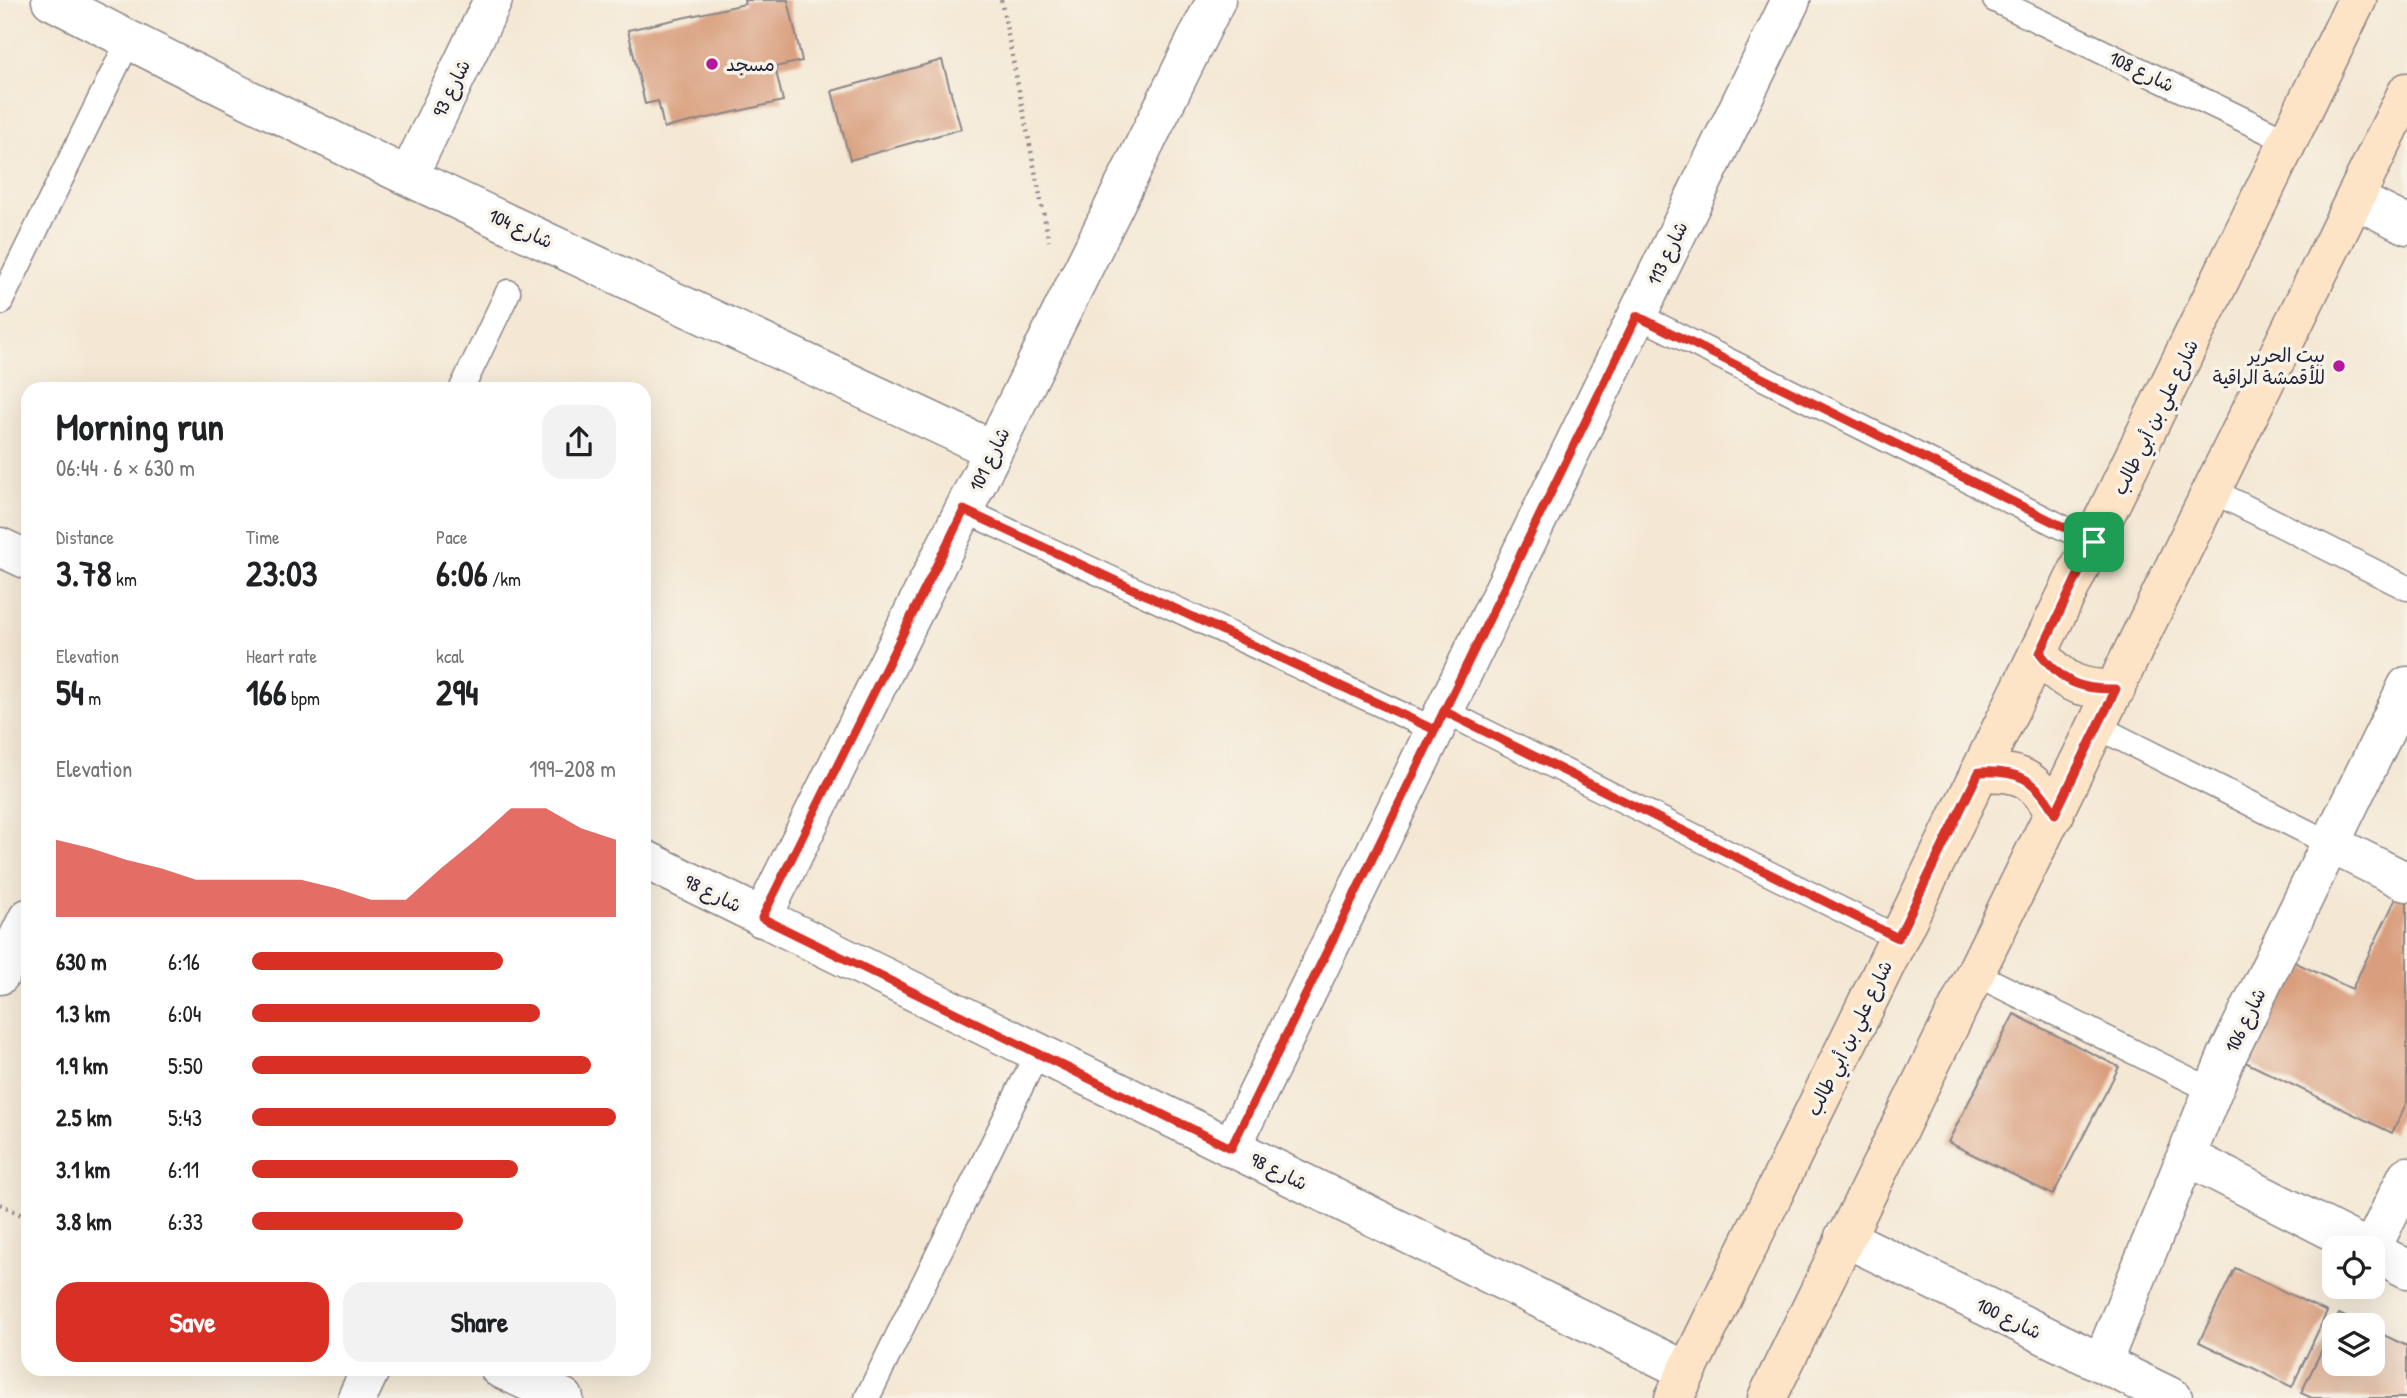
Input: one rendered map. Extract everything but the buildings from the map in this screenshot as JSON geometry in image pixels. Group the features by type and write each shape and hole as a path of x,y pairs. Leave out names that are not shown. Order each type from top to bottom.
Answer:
{"street":[{"name":"شارع 104","path":"51,0 409,175 993,450"},
{"name":"شارع 93","path":"409,175 493,0"},
{"name":"شارع 101","path":"762,918 1216,0"},
{"name":"شارع 113","path":"1231,1148 1791,0"},
{"name":"شارع علي بن أبي طالب","path":"1681,1385 2357,0"},
{"path":"1766,1398 2098,727 2407,92"},
{"path":"2355,199 2407,225"},
{"path":"0,547 21,558"},
{"path":"2040,653 2053,670 2072,683 2094,690 2116,689"},
{"name":"شارع 106","path":"2102,1363 2227,1056 2407,686"},
{"path":"1979,772 2002,771 2025,778 2043,793 2055,814"},
{"path":"2331,844 2407,882"},
{"name":"شارع 98","path":"651,862 1231,1148 1681,1385"},
{"path":"0,975 21,932"},
{"path":"2186,1156 2343,1236"},
{"path":"2379,1236 2407,1176"},
{"name":"شارع 100","path":"1844,1237 2173,1398"},
{"path":"2385,1257 2407,1269"},
{"path":"357,1398 367,1376"},
{"path":"516,1376 564,1398"}],"lane":[{"name":"شارع 108","path":"1995,0 2290,142"},
{"path":"0,303 129,40"},
{"path":"465,382 508,292"},
{"path":"1637,316 2094,542"},
{"path":"2213,491 2407,588"},
{"path":"964,510 1440,720 1898,938"},
{"path":"2098,727 2331,844"},
{"path":"1976,974 2213,1091"},
{"path":"867,1398 1037,1054"}],"path":[{"path":"1001,0 1050,243"},
{"path":"0,1204 21,1214"}],"place":[{"name":"مسجد","path":"712,64"},
{"name":"بيت الحرير للأقمشة الراقية","path":"2339,366"}],"route":[{"path":"2094,542 1637,316 1444,711 1231,1148 762,918 964,510 1435,730 1444,711 1898,938 1979,772 2002,771 2025,778 2043,793 2055,814 2116,689 2094,690 2072,683 2053,670 2040,653 2094,542"}]}
